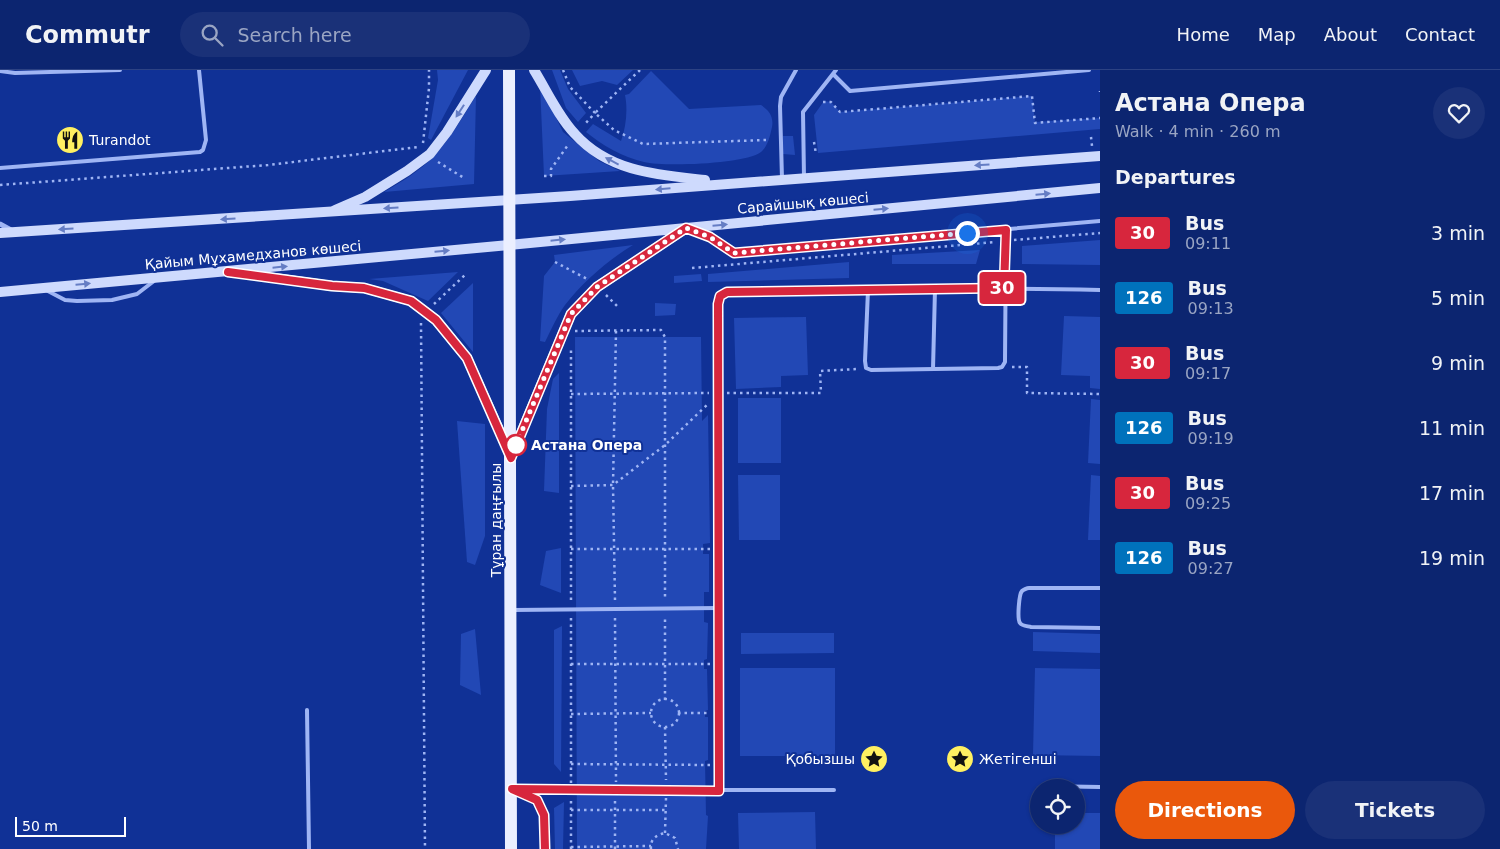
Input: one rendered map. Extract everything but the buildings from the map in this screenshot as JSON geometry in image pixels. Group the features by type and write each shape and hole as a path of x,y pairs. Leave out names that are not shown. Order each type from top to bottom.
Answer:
{"main road":[{"path":"327,213 365,197 430,154 447,132 486,70"},
{"name":"Тұран даңғылы","path":"509,70 511,849"},
{"path":"534,70 575,134 592,149 617,164 648,174 728,183"},
{"name":"Сарайшық көшесі","path":"509,200 1100,156"},
{"name":"Сарайшық көшесі","path":"509,245 1100,188"},
{"path":"0,233 509,200"},
{"path":"511,458 571,314 602,283 686,228"},
{"name":"Қайым Мұхамедханов көшесі","path":"2,294 42,288 509,245"},
{"path":"228,272 332,286 364,288 411,301 436,320 467,358 511,458"}],"street":[{"path":"0,224 14,232"}],"lane":[{"path":"0,70 15,73 120,70"},
{"path":"0,168 203,150 206,140 199,70"},
{"path":"782,180 781,97 796,70"},
{"path":"804,178 803,112 835,72 850,91 1089,70"},
{"path":"686,228 710,237 734,253 1100,221"},
{"path":"868,290 866,368 872,370 1002,367 1004,362 1006,230"},
{"path":"42,288 65,300 112,300 137,294 158,277"},
{"path":"719,791 718,304 720,296 727,292 1004,288 1100,290"},
{"path":"933,369 935,289"},
{"path":"1100,588 1029,588 1022,590 1018,618 1024,626 1031,627 1100,628"},
{"path":"511,610 719,608"},
{"path":"307,710 309,849"},
{"path":"1085,787 1100,787"},
{"path":"512,789 834,790"},
{"path":"512,789 537,800 544,815 545,849"}],"path":[{"path":"0,185 268,166 422,147 429,88 429,70"},
{"path":"563,70 570,87 594,113 614,130 643,144 766,140"},
{"path":"581,128 594,113 640,70"},
{"path":"819,108 824,101 831,102 840,112 1032,96 1035,122 1100,118"},
{"path":"544,176 551,176 551,169 571,140"},
{"path":"814,140 816,154"},
{"path":"433,157 464,178"},
{"path":"692,268 1100,233"},
{"path":"555,262 589,280"},
{"path":"432,306 467,273"},
{"path":"601,291 618,307"},
{"path":"421,321 425,849"},
{"path":"571,332 661,330 664,333 665,700"},
{"path":"615,848 616,549 613,485 616,331"},
{"path":"571,341 571,848 651,848 656,837 665,833 675,838 678,843 678,849"},
{"path":"1002,367 1027,367 1027,393 1100,394"},
{"path":"571,394 821,393 820,371 866,368"},
{"path":"571,486 613,485 665,445 718,393"},
{"path":"571,549 719,549"},
{"path":"571,664 719,664"},
{"path":"665,700 674,704 678,713 674,723 665,727 655,723 651,713 655,704 665,700"},
{"path":"571,714 651,713"},
{"path":"678,713 719,713"},
{"path":"571,764 719,765"},
{"path":"571,810 666,810"}],"shaded area":[{"path":"437,70 468,70 431,140 428,138 438,80"},
{"path":"552,70 560,70 568,89 586,113 578,122 566,108"},
{"path":"572,70 633,70 617,85 602,81 580,86"},
{"path":"651,71 689,109 761,105 772,117 772,127 765,147 761,152 752,156 723,162 654,163 636,160 620,154 586,132 593,124 621,141 626,118 625,95 629,94"},
{"path":"540,85 563,132 599,161 620,171 544,176"},
{"path":"476,96 474,184 384,192 417,171 434,156"},
{"path":"1032,96 1035,122 1100,118 1100,129 818,153 814,115 824,101 831,102 840,112"},
{"path":"783,136 793,136 795,155 783,154"},
{"path":"1100,240 1100,265 1022,264 1022,246"},
{"path":"633,245 605,265 572,296 562,309 545,342 540,341 544,276 555,262 554,255"},
{"path":"980,250 976,264 892,264 892,255"},
{"path":"849,262 849,278 708,282 708,274"},
{"path":"458,272 428,301 383,281 369,279"},
{"path":"701,274 702,281 674,283 674,276"},
{"path":"473,283 473,352 441,313"},
{"path":"655,303 676,304 675,315 655,316"},
{"path":"1064,316 1100,317 1100,389 1090,388 1090,376 1061,375"},
{"path":"806,317 808,375 781,376 781,387 736,389 734,318"},
{"path":"575,337 701,337 702,421 708,415 710,543 703,544 703,554 709,554 709,592 704,592 704,622 708,623 707,659 704,660 704,669 707,669 708,710 705,711 705,717 708,717 708,760 705,761 706,815 708,816 706,849 577,849"},
{"path":"559,373 559,493 544,491 547,409 553,379"},
{"path":"738,398 781,398 781,463 738,463"},
{"path":"1091,399 1100,400 1100,464 1088,463"},
{"path":"457,421 485,424 485,536 475,565 467,562"},
{"path":"738,475 780,475 780,540 739,540"},
{"path":"1091,475 1100,476 1100,540 1088,540"},
{"path":"561,548 561,593 540,585 546,551"},
{"path":"562,626 561,772 554,764 554,630"},
{"path":"475,629 481,695 460,685 461,634"},
{"path":"1033,632 1100,634 1100,653 1033,651"},
{"path":"741,633 834,633 834,653 741,654"},
{"path":"740,668 835,668 835,756 740,756"},
{"path":"1035,668 1100,669 1100,756 1033,755"},
{"path":"564,802 563,849 555,849 554,808"},
{"path":"815,812 816,849 739,849 738,813"},
{"path":"1085,813 1100,813 1100,849 1055,849 1055,834 1085,834"}],"bus line":[{"name":"30","path":"228,272 332,286 364,288 411,301 436,320 467,358 511,458 571,314 606,280 686,228 710,237 734,253 1006,230 1004,288 727,292 720,296 718,304 719,791 512,789 537,800 544,815 545,849"}],"place":[{"name":"Turandot","path":"70,140"},
{"name":"Астана Опера","path":"516,445"},
{"name":"Қобызшы","path":"874,759"},
{"name":"Жетігенші","path":"960,759"}],"route":[{"path":"516,445 571,314 606,280 686,228 710,237 734,253 967,233"}]}
